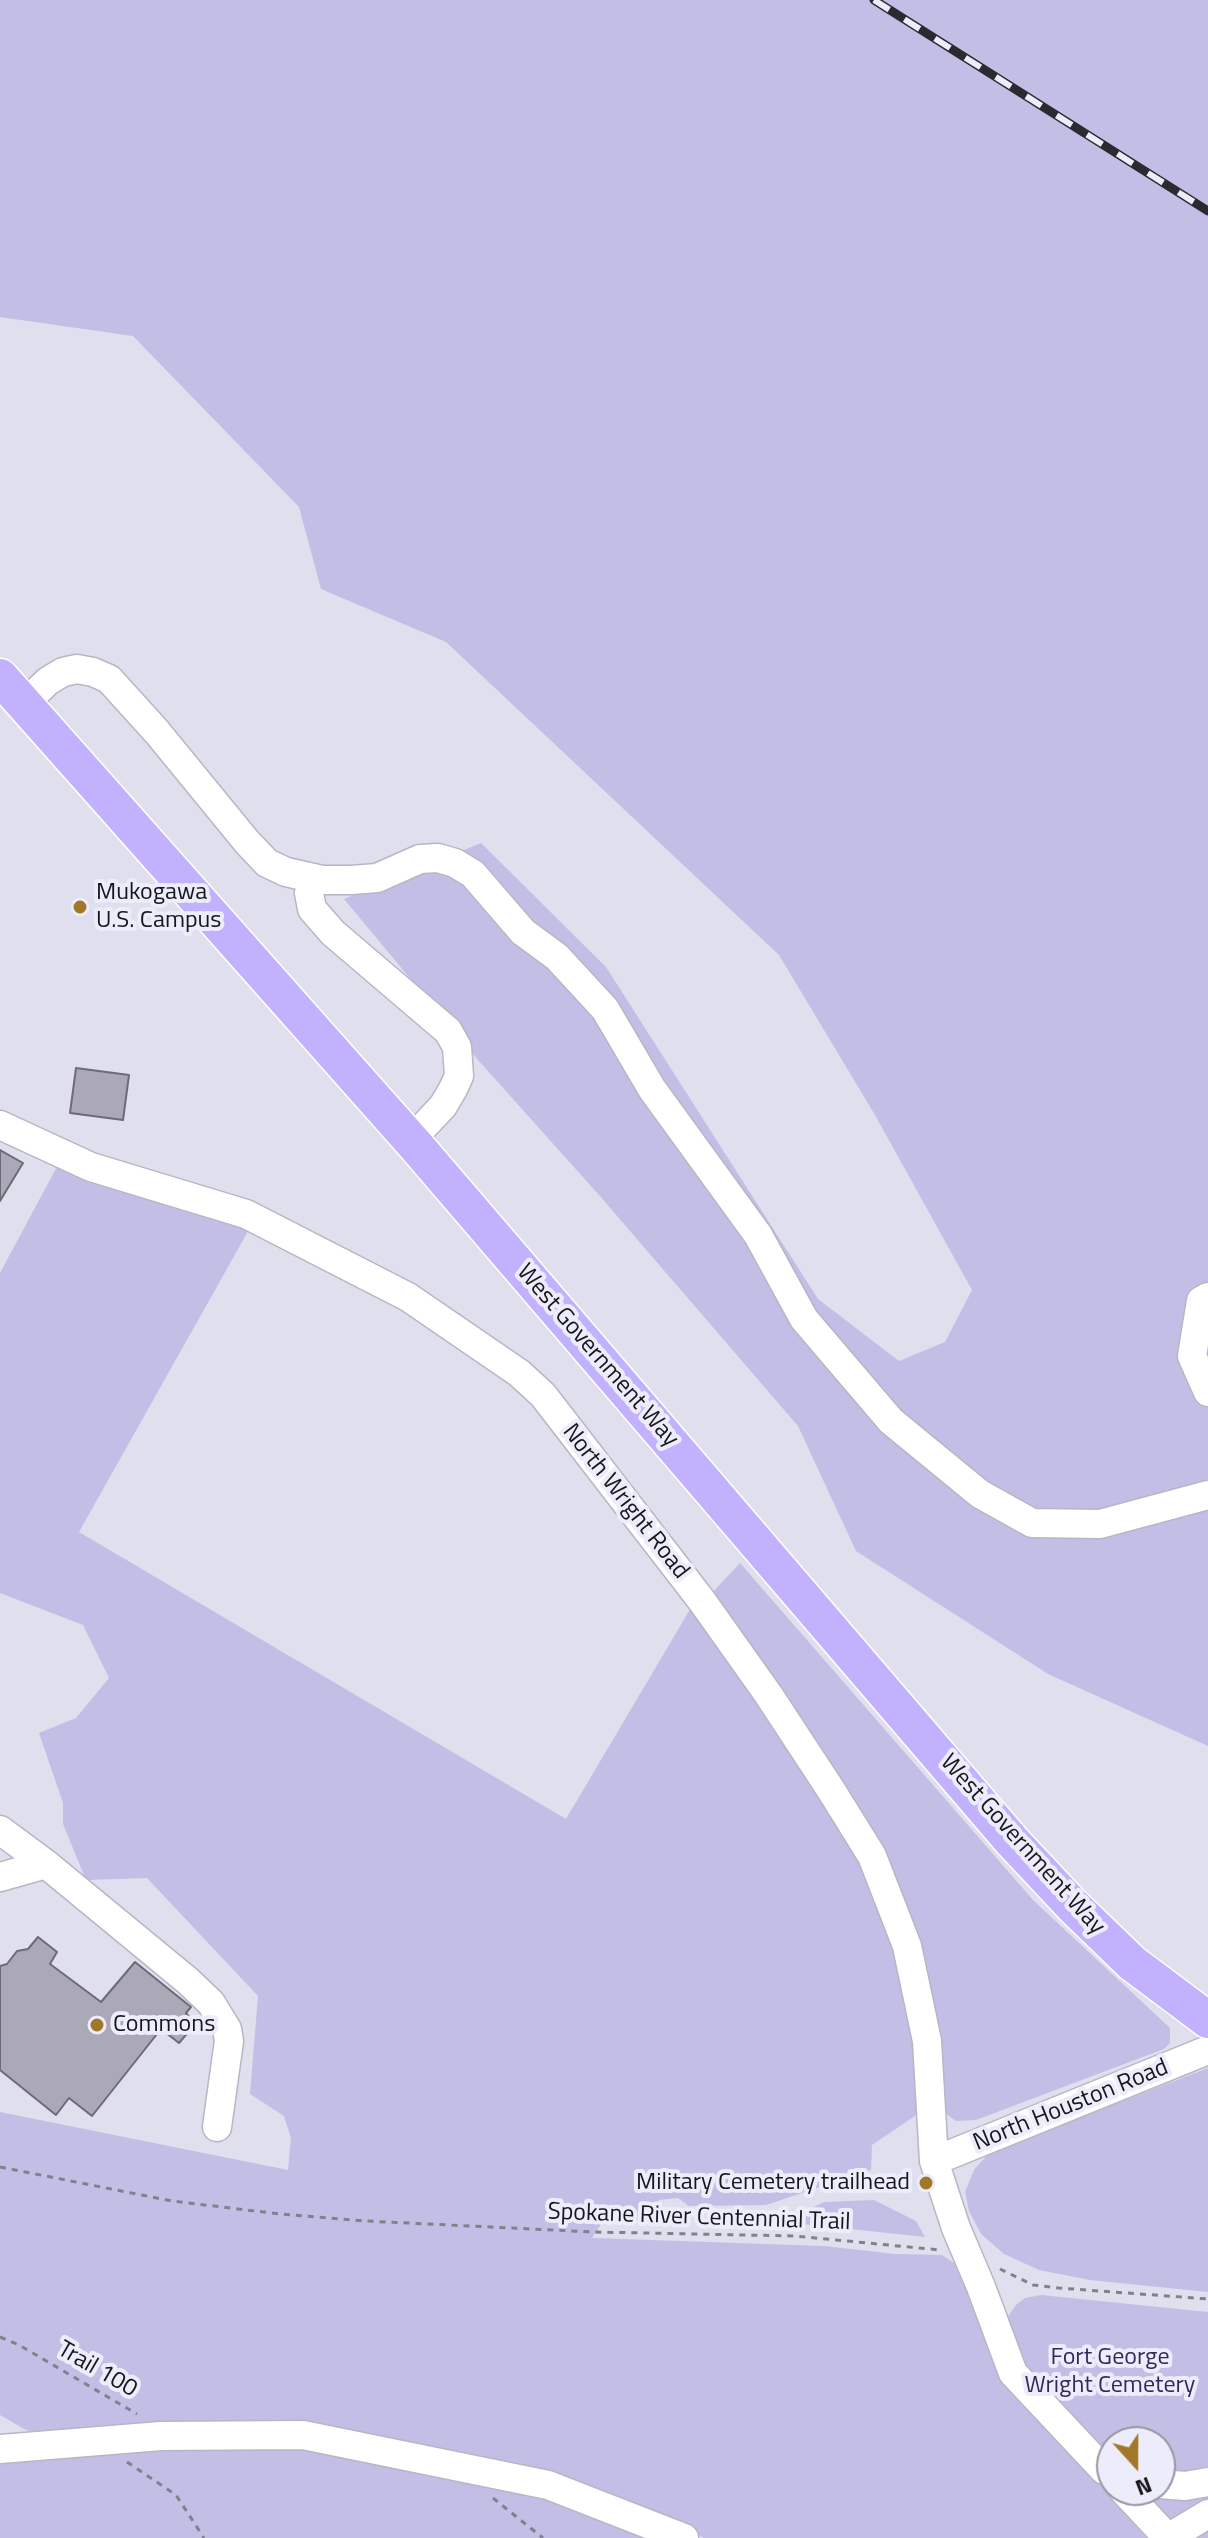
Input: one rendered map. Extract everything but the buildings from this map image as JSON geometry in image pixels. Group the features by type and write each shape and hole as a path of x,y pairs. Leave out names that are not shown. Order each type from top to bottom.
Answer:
{"main road":[{"name":"West Government Way","path":"0,677 411,1140 1012,1841 1132,1963 1208,2020"}],"street":[{"path":"24,704 48,681 63,672 77,669 109,679 267,863 286,872 314,878 377,878 420,859 438,858 455,863 473,874 523,932 557,957 605,1009 652,1089 758,1235 804,1319 891,1421 980,1494 1032,1523 1100,1524 1208,1495"},
{"path":"314,878 309,893 312,909 333,933 448,1031 457,1047 459,1076 453,1089 443,1106 411,1140"},
{"name":"North Wright Road","path":"0,1125 91,1167 246,1214 408,1297 519,1373 543,1395 702,1601 776,1706 872,1856 907,1946 927,2041 934,2161 956,2228 1013,2373 1096,2459"},
{"path":"1208,1297 1201,1301 1192,1356 1208,1392"},
{"path":"0,1830 46,1864 211,2003 227,2029 229,2041 217,2127"},
{"path":"0,1877 46,1864"},
{"name":"North Houston Road","path":"934,2161 1208,2050"},
{"path":"0,2449 175,2436 303,2435 548,2485 684,2538"},
{"path":"1176,2485 1208,2482"},
{"name":"North Wright Road","path":"1139,2506 1168,2538"},
{"path":"1168,2538 1208,2514"}],"path":[{"name":"Spokane River Centennial Trail","path":"0,2167 187,2203 366,2221 594,2232 795,2236 939,2250"},
{"path":"1033,2285 1208,2299"},
{"name":"Trail 100","path":"0,2337 175,2436"},
{"path":"97,2442 176,2495 204,2538"},
{"path":"494,2499 543,2538"}],"green space":[{"path":"0,0 1208,0 1208,1746 1048,1674 856,1551 798,1426 478,1060 344,899 481,843 606,967 818,1299 899,1361 945,1342 972,1290 875,1115 779,955 446,642 321,589 299,507 133,336 0,317"},
{"path":"60,1161 251,1226 79,1532 566,1819 692,1606 863,1856 900,1947 923,2081 921,2112 872,2145 871,2170 766,2205 689,2206 678,2198 659,2200 652,2219 603,2221 592,2238 824,2246 896,2254 942,2255 954,2263 1008,2383 1096,2475 1096,2506 1125,2506 1156,2538 704,2538 587,2486 462,2453 305,2429 57,2440 26,2430 0,2415 0,2112 288,2170 291,2138 284,2116 250,2094 258,1996 147,1878 86,1880 63,1824 63,1803 39,1733 76,1718 109,1678 83,1625 0,1593 0,1273"},
{"path":"740,1563 1033,1900 1170,2028 1170,2043 1164,2049 976,2120 956,2121 942,2111 939,2100 941,2034 917,1941 863,1816 768,1668 713,1592"},
{"path":"1208,2068 1208,2292 1090,2280 1039,2270 1004,2254 981,2234 969,2211 965,2192 974,2170 989,2153"},
{"path":"874,2200 916,2221 925,2237 784,2222 824,2202"},
{"name":"Fort George Wright Cemetery","path":"1041,2295 1208,2312 1208,2538 1177,2538 1144,2506 1176,2506 1176,2426 1096,2426 1096,2458 1038,2398 1003,2335 1009,2315 1025,2298"},
{"path":"179,2442 301,2445 553,2497 660,2538 0,2538 0,2456 57,2460"}],"railway":[{"path":"874,0 1208,211"}],"place":[{"name":"Mukogawa U.S. Campus","path":"80,907"},
{"name":"Commons","path":"97,2025"},
{"name":"Military Cemetery trailhead","path":"926,2183"}]}
